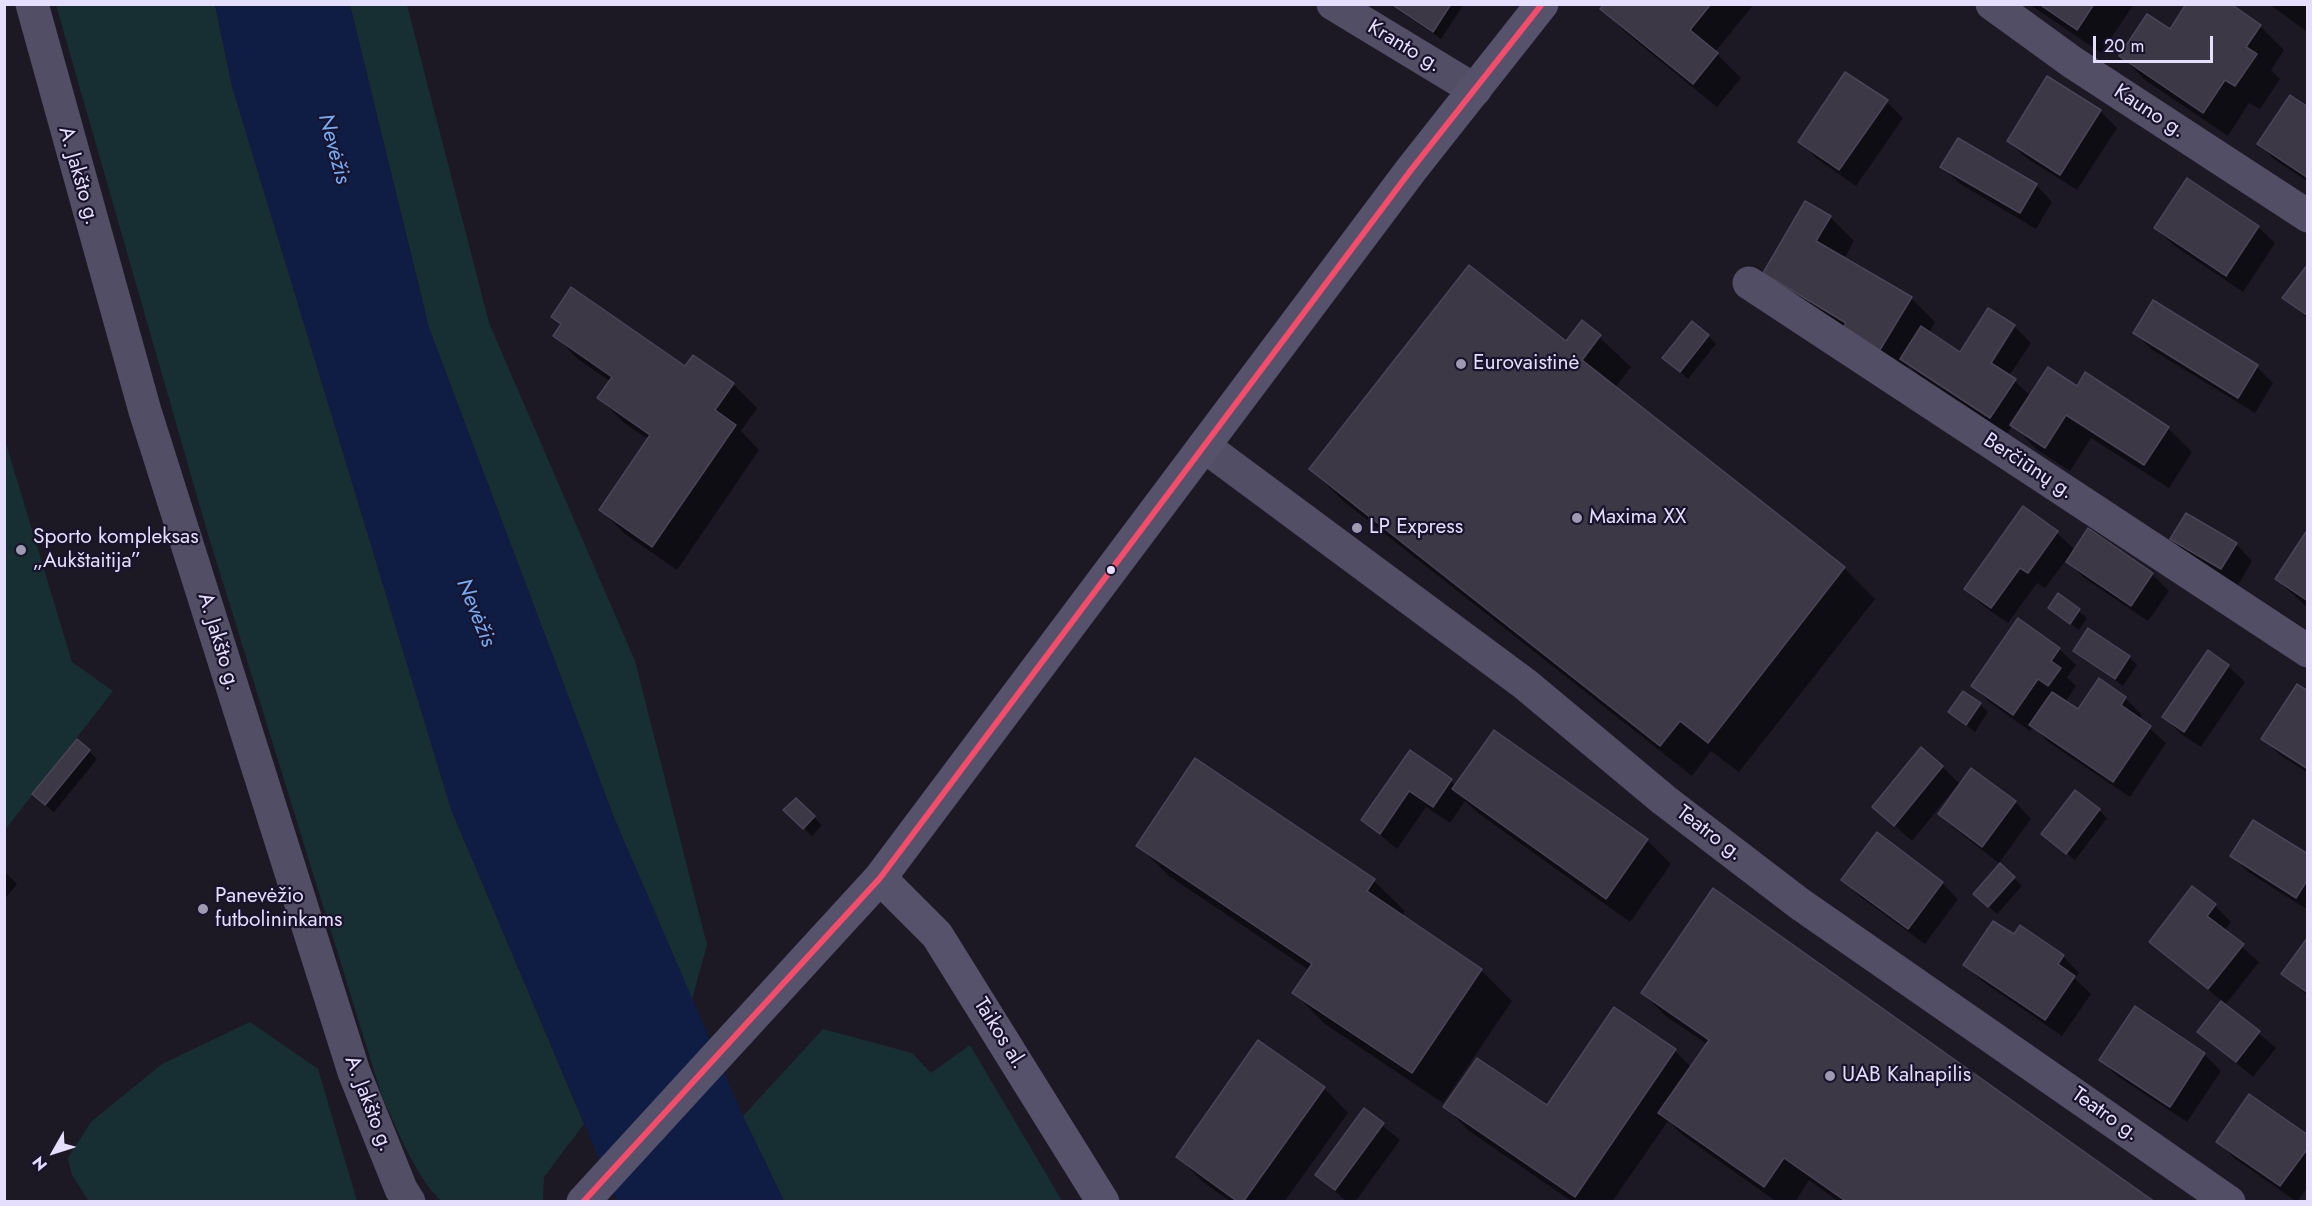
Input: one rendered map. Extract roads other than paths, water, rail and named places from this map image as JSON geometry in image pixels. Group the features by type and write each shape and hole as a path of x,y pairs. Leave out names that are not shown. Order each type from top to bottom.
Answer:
{"main road":[{"path":"583,1202 880,878 1204,446 1542,4"},
{"name":"Taikos al.","path":"880,878 937,935 1103,1202"}],"street":[{"name":"A. Jakšto g.","path":"32,4 145,411 354,1072 401,1189 409,1202"},
{"name":"Kranto g.","path":"1333,4 1475,90"},
{"name":"Kauno g.","path":"1992,4 2073,62 2307,216"},
{"name":"Berčiūnų g.","path":"1749,284 2307,651"},
{"name":"Teatro g.","path":"1204,446 1526,684 1664,800 1800,904 2229,1202"}],"water":[{"name":"Nevėžis","path":"215,5 350,5 429,328 615,820 743,1116 784,1201 617,1201 451,809 232,86"}],"place":[{"name":"Eurovaistinė","path":"1461,364"},
{"name":"Maxima XX","path":"1577,518"},
{"name":"LP Express","path":"1357,528"},
{"name":"Sporto kompleksas „Aukštaitija”","path":"21,550"},
{"name":"Panevėžio futbolininkams","path":"203,909"},
{"name":"UAB Kalnapilis","path":"1830,1076"}]}
